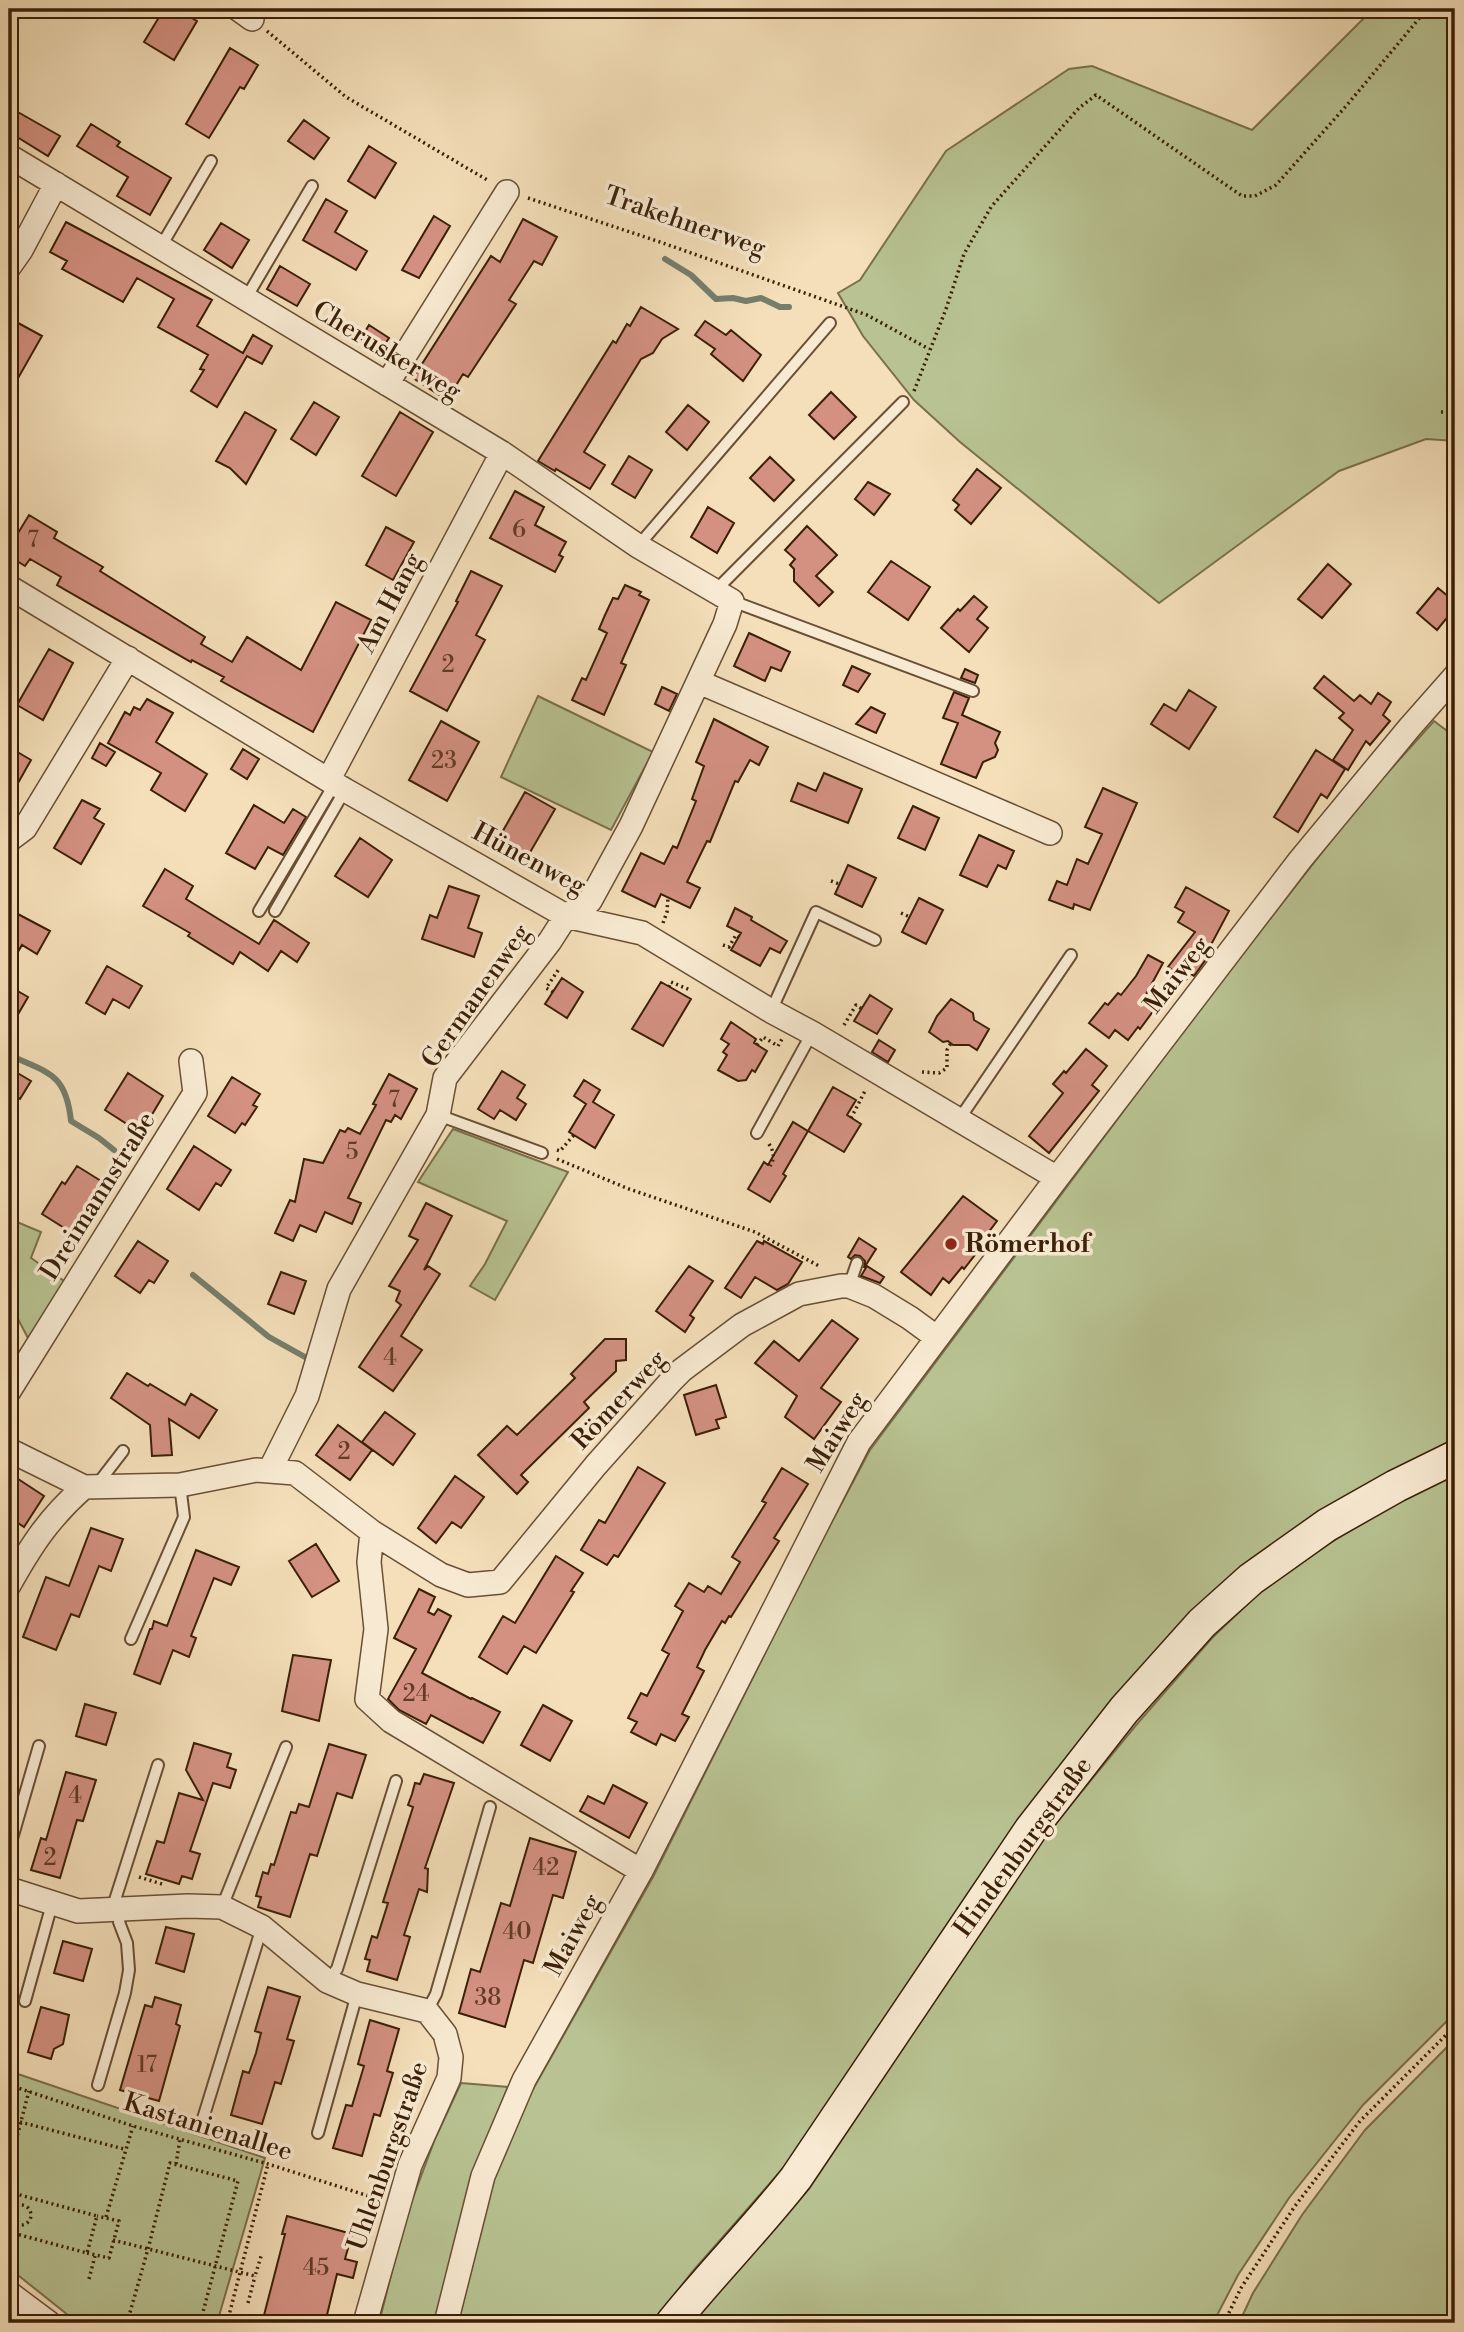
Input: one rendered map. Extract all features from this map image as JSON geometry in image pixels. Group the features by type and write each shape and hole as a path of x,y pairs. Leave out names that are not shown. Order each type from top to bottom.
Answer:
{"main road":[{"name":"Hindenburgstraße","path":"673,2323 705,2282 796,2178 1031,1829 1124,1710 1202,1623 1251,1579 1327,1525 1455,1457"}],"street":[{"name":"Cheruskerweg","path":"9,156 502,453 638,545 723,596"},
{"path":"9,267 56,184"},
{"path":"387,384 507,192"},
{"name":"Am Hang","path":"336,784 502,453"},
{"name":"Hünenweg","path":"9,587 336,784 566,916 642,933 1057,1178"},
{"name":"Germanenweg","path":"270,1470 307,1396 339,1289 438,1115 445,1078 550,941 566,916 590,901 631,826 725,624 723,596"},
{"path":"9,840 25,828 128,658"},
{"name":"Maiweg","path":"446,2323 483,2176 524,2081 641,1871 859,1442 1300,860 1455,676"},
{"path":"699,682 1049,833"},
{"name":"Dreimannstraße","path":"9,1391 195,1093 191,1062"},
{"path":"859,1289 910,1318 936,1337"},
{"name":"Römerweg","path":"90,1486 180,1485 256,1470 295,1473 372,1532 441,1576 468,1585 500,1582 596,1465 682,1370 742,1325 799,1294 859,1289"},
{"path":"9,1450 90,1486 59,1509 17,1552 9,1585"},
{"path":"372,1532 369,1562 376,1629 367,1699 391,1721 641,1871"},
{"path":"9,1889 78,1911 222,1907 262,1927 327,1981 357,1994 427,2011"},
{"name":"Uhlenburgstraße","path":"365,2323 410,2165 449,2078 451,2056 445,2035 427,2011"},
{"path":"9,2294 48,2323"}],"lane":[{"path":"159,248 211,161"},
{"path":"245,300 312,186"},
{"path":"638,545 830,323"},
{"path":"903,402 723,596 973,691"},
{"path":"259,911 336,784"},
{"path":"275,911 336,784"},
{"path":"9,840 9,853"},
{"path":"771,1011 816,912 875,940"},
{"path":"958,1121 1071,955"},
{"path":"760,1136 822,1039"},
{"path":"438,1115 547,1151"},
{"path":"857,1263 859,1289"},
{"path":"90,1486 123,1451"},
{"path":"131,1639 184,1517 180,1485"},
{"path":"9,1849 39,1746"},
{"path":"222,1907 286,1747"},
{"path":"97,2085 125,1993 129,1970 127,1944 115,1900 158,1765"},
{"path":"327,1981 337,1969 396,1781"},
{"path":"427,2011 436,1994 490,1807"},
{"path":"25,2001 52,1904"},
{"path":"201,2125 262,1927"},
{"path":"318,2133 357,1994"}],"path":[{"path":"903,402 913,393 964,254 991,206 1079,108 1096,95 1242,196 1255,196 1276,185 1427,9"},
{"name":"Trakehnerweg","path":"245,14 346,97 507,192 660,242 867,315 929,349"},
{"path":"1441,412 1455,412"},
{"path":"831,881 839,884"},
{"path":"662,926 668,897"},
{"path":"901,913 909,917"},
{"path":"723,945 729,947 736,935 739,937"},
{"path":"669,986 671,982 694,992"},
{"path":"822,1039 856,1005 862,1009"},
{"path":"905,1089 918,1071 939,1073 947,1068 947,1050 951,1043"},
{"path":"851,1118 875,1072"},
{"path":"547,1151 560,1151 574,1135"},
{"path":"760,1136 770,1144 774,1154 774,1160 769,1166"},
{"path":"547,1151 629,1189 755,1232 859,1289"},
{"path":"124,1872 166,1885"},
{"path":"1224,2323 1241,2288 1295,2206 1360,2121 1455,2026"},
{"name":"Kastanienallee","path":"9,2085 133,2126 268,2164 397,2206"},
{"path":"9,2167 29,2091"},
{"path":"20,2122 124,2149"},
{"path":"106,2217 133,2126"},
{"path":"176,2164 180,2139"},
{"path":"127,2323 170,2163 239,2181 200,2323"},
{"path":"227,2323 268,2164"},
{"path":"9,2192 120,2221 109,2258 9,2232"},
{"path":"22,2206 26,2198"},
{"path":"22,2206 28,2209 30,2218 24,2224 17,2224 12,2213 16,2207 22,2206"},
{"path":"87,2253 97,2216"},
{"path":"14,2234 17,2224"},
{"path":"113,2240 255,2276"},
{"path":"248,2303 262,2253"},
{"path":"89,2279 95,2256"}],"green space":[{"path":"1373,9 1455,9 1455,441 1426,439 1339,471 1159,603 960,442 914,400 863,336 838,293 860,280 946,151 1069,69 1092,66 1252,130"},
{"path":"538,696 653,752 611,830 501,777"},
{"path":"1455,719 1455,1440 1394,1470 1192,1613 1116,1695 972,1887 786,2165 693,2271 652,2323 458,2323 492,2180 532,2091 653,1877 813,1557 870,1450 1214,990 1364,799 1434,721 1446,730"},
{"path":"453,1129 568,1172 495,1300 470,1286 485,1264 507,1221 418,1182"},
{"path":"17,1222 41,1232 31,1258 67,1283 29,1340 9,1302 9,1233"},
{"path":"1455,1474 1455,2013 1363,2105 1289,2198 1238,2275 1213,2323 691,2323 809,2189 1042,1840 1212,1638 1257,1595 1320,1549 1397,1503"},
{"path":"1455,2039 1455,2323 1239,2323 1253,2293 1302,2215 1365,2130"},
{"path":"9,2071 265,2158 217,2323 78,2323 9,2268"},
{"path":"461,2083 508,2087 472,2174 436,2323 379,2323 405,2219 435,2139"}],"building":[{"path":"164,9 176,9 197,21 174,60 144,42"},
{"path":"230,48 258,65 244,89 240,87 209,138 186,124"},
{"path":"9,107 60,136 48,156 9,132"},
{"path":"304,120 329,138 314,159 288,141"},
{"path":"91,124 120,142 117,146 171,178 150,215 117,196 128,177 77,146"},
{"path":"369,146 396,163 375,198 348,181"},
{"path":"326,199 347,211 335,232 367,251 356,270 303,240"},
{"path":"434,216 450,226 419,278 402,270"},
{"path":"523,219 557,237 542,265 534,261 509,300 516,304 468,377 463,374 447,400 413,378 491,256 500,262"},
{"path":"66,222 212,300 197,326 243,353 253,335 272,346 262,364 247,356 217,407 191,391 204,370 200,369 208,355 158,327 174,299 137,278 123,302 62,269 67,261 50,252"},
{"path":"221,223 249,240 232,268 204,250"},
{"path":"280,266 310,284 297,306 267,289"},
{"path":"641,307 678,329 662,339 653,353 641,359 584,452 605,465 590,489 538,461 613,341 616,343 627,324 630,326"},
{"path":"9,318 42,336 9,394"},
{"path":"705,321 726,335 731,330 761,355 743,381 711,354 715,349 695,335"},
{"path":"369,325 389,338 378,354 359,342"},
{"path":"831,392 856,417 834,439 809,415"},
{"path":"314,402 339,417 316,455 291,439"},
{"path":"688,405 709,422 687,450 666,432"},
{"path":"245,412 276,430 246,484 230,468 216,461"},
{"path":"400,412 433,432 396,496 362,476"},
{"path":"629,456 652,470 635,498 612,484"},
{"path":"770,457 794,480 774,501 750,478"},
{"path":"977,469 1001,488 971,524 955,510 959,505 953,500"},
{"path":"868,482 890,494 874,515 855,499"},
{"path":"515,491 544,507 535,525 566,542 559,555 563,557 555,572 490,538"},
{"path":"708,507 734,523 717,553 691,537"},
{"path":"29,515 57,532 54,538 103,567 100,571 205,637 201,644 232,662 247,637 301,670 336,602 371,620 313,732 221,681 224,677 192,660 191,662 57,585 61,577 30,559 25,566 9,556 9,548"},
{"path":"807,526 837,555 816,576 833,592 819,606 794,581 794,569 790,565 795,559 785,550"},
{"path":"386,527 414,542 393,580 366,565"},
{"path":"891,561 930,587 908,620 868,592"},
{"path":"1328,564 1351,584 1322,618 1298,599"},
{"path":"471,571 502,586 476,635 485,640 447,711 410,691 458,602 456,601"},
{"path":"625,585 641,592 639,595 649,600 621,663 626,665 604,715 572,700 582,678 586,680 607,633 599,629 605,615 613,598 618,599"},
{"path":"1438,588 1455,602 1455,608 1437,630 1417,613"},
{"path":"974,596 987,607 977,619 988,628 969,652 941,628"},
{"path":"749,633 790,652 781,671 771,667 765,681 734,666"},
{"path":"49,649 73,663 43,720 17,705"},
{"path":"852,666 870,674 858,692 843,685"},
{"path":"965,669 978,675 975,683 961,678"},
{"path":"1324,676 1354,701 1360,695 1371,704 1378,693 1391,702 1383,715 1390,721 1370,745 1366,741 1348,770 1333,760 1353,730 1339,718 1344,713 1314,688"},
{"path":"662,687 677,694 669,711 655,704"},
{"path":"1189,690 1216,707 1189,749 1151,724 1164,704 1176,711"},
{"path":"954,692 969,698 962,715 1000,732 995,743 998,750 995,757 983,762 976,778 941,764 958,723 943,718"},
{"path":"147,699 173,713 156,742 207,774 185,811 151,790 161,773 108,743 125,712 130,715 134,707 140,710"},
{"path":"871,707 885,714 876,733 856,724"},
{"path":"714,719 768,747 759,765 750,760 738,782 735,781 710,842 707,841 687,882 700,888 690,908 661,894 655,907 622,891 641,853 664,864 673,846 677,848 696,801 692,799 704,766 696,762"},
{"path":"441,721 479,742 447,801 409,780"},
{"path":"100,743 115,752 106,766 92,758"},
{"path":"9,747 31,760 9,799"},
{"path":"243,749 259,759 247,779 231,769"},
{"path":"1316,750 1345,769 1327,798 1321,794 1298,832 1274,817"},
{"path":"824,773 862,789 848,823 791,801 798,783 816,791"},
{"path":"1103,788 1137,803 1090,910 1074,904 1073,909 1049,900 1057,881 1067,885 1077,859 1088,864 1102,834 1085,827"},
{"path":"525,792 555,809 528,856 518,851 516,854 496,843"},
{"path":"82,800 100,809 94,818 104,824 81,864 54,848"},
{"path":"254,805 284,823 293,809 306,817 283,855 268,847 255,869 226,853"},
{"path":"913,806 939,818 925,850 898,838"},
{"path":"979,835 1014,851 1006,869 998,865 987,887 960,875"},
{"path":"360,838 392,860 368,897 335,876"},
{"path":"848,865 876,878 862,907 835,894"},
{"path":"165,869 193,886 186,899 259,944 274,920 309,943 297,962 281,951 268,971 240,952 233,964 188,936 190,933 143,906"},
{"path":"449,886 479,896 468,928 482,933 474,957 422,939 430,915 437,918"},
{"path":"1186,887 1229,911 1205,956 1207,958 1194,976 1191,974 1186,980 1168,967 1195,932 1178,922 1184,912 1175,907"},
{"path":"919,898 943,910 926,944 902,932"},
{"path":"735,908 787,941 780,953 770,948 760,966 731,950 741,933 727,926"},
{"path":"14,912 50,931 37,954 22,945 9,967 9,922"},
{"path":"1148,955 1163,963 1142,1002 1154,1010 1128,1040 1115,1030 1109,1038 1089,1023 1105,1003 1108,1005 1118,993 1121,995"},
{"path":"107,966 142,986 129,1008 113,999 105,1014 86,1003"},
{"path":"562,978 583,992 567,1018 545,1004"},
{"path":"661,982 691,999 663,1046 632,1029"},
{"path":"9,986 28,997 9,1030"},
{"path":"870,995 892,1009 877,1034 854,1021"},
{"path":"951,999 973,1013 974,1020 989,1029 977,1050 969,1045 943,1042 929,1032 937,1016"},
{"path":"731,1022 756,1039 754,1043 767,1051 755,1072 752,1070 746,1080 738,1081 718,1070 727,1055 723,1052 729,1044 721,1039"},
{"path":"879,1040 895,1050 888,1062 872,1052"},
{"path":"1086,1049 1107,1066 1092,1085 1099,1091 1049,1153 1029,1136 1063,1093 1053,1084"},
{"path":"9,1068 31,1081 20,1099 9,1093"},
{"path":"502,1071 525,1085 517,1098 526,1104 516,1120 500,1110 494,1119 478,1109"},
{"path":"128,1073 163,1096 141,1133 105,1110"},
{"path":"389,1074 417,1089 401,1119 395,1115 391,1122 386,1120 348,1198 361,1203 352,1224 325,1212 316,1232 300,1225 293,1241 275,1233 290,1200 295,1202 304,1159 323,1163 340,1130 345,1132 348,1128 360,1134"},
{"path":"232,1077 260,1094 253,1105 257,1107 245,1125 242,1123 235,1133 208,1116"},
{"path":"584,1080 600,1090 593,1102 614,1115 595,1148 569,1132 586,1104 574,1096"},
{"path":"833,1087 856,1100 847,1115 861,1124 844,1152 808,1131"},
{"path":"793,1122 808,1131 770,1202 748,1189 764,1162 768,1165"},
{"path":"194,1146 231,1170 221,1186 216,1183 199,1210 167,1189"},
{"path":"77,1166 101,1181 90,1199 94,1201 74,1234 42,1214 62,1182 65,1184"},
{"name":"Römerhof","path":"963,1196 997,1221 964,1269 962,1267 949,1283 943,1278 931,1295 901,1272"},
{"path":"426,1203 452,1216 424,1270 428,1266 440,1274 401,1336 422,1350 393,1391 359,1367 401,1305 396,1301 400,1291 389,1286 418,1240 409,1236"},
{"path":"859,1238 876,1249 864,1268 865,1261 860,1256 855,1255 851,1259 848,1257"},
{"path":"138,1241 168,1261 154,1283 149,1280 140,1293 115,1276"},
{"path":"757,1241 763,1244 764,1241 802,1262 788,1284 777,1290 755,1277 741,1298 725,1288"},
{"path":"689,1266 713,1281 690,1315 694,1318 685,1332 656,1311"},
{"path":"867,1266 884,1277 880,1283 861,1276"},
{"path":"281,1272 306,1281 294,1314 268,1304"},
{"path":"832,1320 858,1339 821,1388 841,1402 814,1439 785,1417 797,1396 755,1363 774,1341 799,1361"},
{"path":"605,1339 626,1339 626,1360 616,1361 616,1371 584,1402 589,1408 521,1475 528,1482 517,1494 478,1455 507,1426 517,1435 575,1378 571,1374"},
{"path":"127,1373 185,1405 191,1394 217,1410 199,1438 169,1419 172,1455 152,1456 150,1425 111,1398"},
{"path":"716,1385 726,1417 716,1420 719,1428 696,1435 684,1395"},
{"path":"385,1412 415,1434 393,1465 362,1442"},
{"path":"338,1425 372,1450 350,1480 316,1455"},
{"path":"638,1467 665,1483 618,1557 614,1555 607,1565 581,1550 599,1520 605,1523"},
{"path":"782,1468 808,1484 774,1538 779,1541 731,1617 729,1616 725,1623 722,1621 705,1650 697,1667 704,1671 682,1714 689,1717 675,1741 661,1734 656,1745 631,1732 637,1722 628,1718 641,1693 647,1696 669,1654 662,1650 683,1611 675,1606 689,1583 704,1592 708,1586 721,1594 740,1562 732,1557 766,1503 762,1501"},
{"path":"9,1473 44,1496 24,1527 9,1517"},
{"path":"455,1476 484,1497 461,1528 452,1522 436,1543 418,1528"},
{"path":"91,1528 123,1539 111,1571 99,1566 79,1617 71,1614 56,1650 23,1637 46,1577 69,1586"},
{"path":"316,1544 339,1581 312,1597 289,1561"},
{"path":"196,1550 239,1567 231,1585 214,1578 191,1636 196,1638 189,1657 173,1650 160,1684 134,1674 154,1621 167,1626"},
{"path":"556,1556 583,1573 536,1653 524,1646 507,1674 479,1657 503,1616 515,1623"},
{"path":"419,1589 435,1597 428,1612 434,1615 438,1609 451,1616 422,1673 500,1712 483,1743 431,1715 426,1724 399,1710 388,1699 416,1649 394,1638"},
{"path":"293,1655 331,1660 319,1721 282,1711"},
{"path":"85,1704 116,1713 106,1745 76,1736"},
{"path":"543,1705 572,1721 550,1761 521,1745"},
{"path":"194,1743 231,1754 227,1767 236,1770 230,1788 213,1783 190,1851 200,1854 192,1879 182,1876 179,1884 146,1874 157,1841 164,1843 179,1793 203,1800 186,1770"},
{"path":"329,1744 366,1755 352,1798 337,1793 317,1856 310,1854 290,1917 258,1907 261,1897 256,1896 263,1872 268,1874 271,1864 274,1865 291,1812 296,1813 299,1804 309,1807"},
{"path":"66,1772 96,1780 83,1821 77,1820 60,1878 31,1870 41,1838 46,1840"},
{"path":"424,1774 454,1783 425,1868 428,1869 427,1892 419,1889 404,1935 410,1937 397,1980 367,1971 370,1960 365,1959 372,1936 377,1938 388,1903 383,1902 413,1807 408,1805 415,1783 420,1784"},
{"path":"613,1785 647,1803 629,1838 580,1811 588,1796 604,1804"},
{"path":"530,1838 576,1852 563,1898 553,1895 533,1963 524,1960 505,2027 459,2013 471,1969 480,1972 501,1903 510,1906"},
{"path":"166,1927 194,1934 184,1972 156,1963"},
{"path":"63,1941 92,1949 83,1981 54,1973"},
{"path":"268,1987 300,1997 287,2039 294,2041 281,2084 275,2082 262,2124 231,2115 243,2071 249,2073 256,2053 261,2033 255,2031"},
{"path":"155,1997 181,2005 176,2024 180,2026 159,2101 120,2090 145,2005 152,2007"},
{"path":"41,2007 69,2015 63,2044 54,2049 51,2059 28,2052"},
{"path":"370,2020 399,2029 387,2071 393,2073 380,2116 374,2114 362,2156 333,2148 346,2105 352,2106 364,2066 358,2064"},
{"path":"287,2216 352,2234 345,2259 357,2262 353,2278 337,2274 325,2323 262,2323 285,2234 282,2234"}],"waterway":[{"path":"665,259 691,275 716,299 733,298 746,301 761,298 780,307 789,307"},
{"path":"9,1055 53,1077 65,1093 71,1121 114,1150"},
{"path":"193,1275 269,1337 305,1357"}],"place":[{"name":"Römerhof","path":"951,1244"}]}
